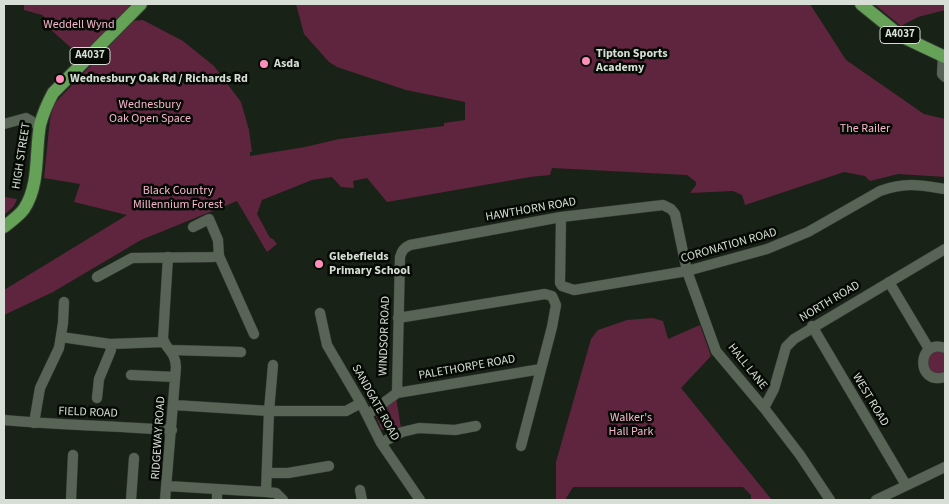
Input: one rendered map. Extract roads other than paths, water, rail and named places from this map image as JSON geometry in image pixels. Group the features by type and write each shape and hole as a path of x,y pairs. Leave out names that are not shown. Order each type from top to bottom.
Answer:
{"main road":[{"name":"HIGH STREET","path":"4,227 20,214 30,195 40,126 45,109 53,93 141,4"},
{"name":"A4037","path":"861,4 907,39 944,56"}],"street":[{"path":"944,56 942,74 945,77"},
{"path":"4,124 26,118 40,126"},
{"name":"CORONATION ROAD","path":"561,217 560,283 566,288 574,290 687,272 767,249 808,232 880,191 890,188 913,184 945,189"},
{"name":"HAWTHORN ROAD","path":"402,250 410,245 561,217 656,205 666,206"},
{"name":"HALL LANE","path":"666,206 675,214 687,272 716,351 764,408 830,500"},
{"path":"193,226 208,219 218,240 219,256 254,334"},
{"name":"NORTH ROAD","path":"764,408 774,389 786,347 794,338 945,249"},
{"name":"WINDSOR ROAD","path":"397,393 400,257 402,250"},
{"path":"97,277 132,258 219,256"},
{"name":"RIDGEWAY ROAD","path":"166,500 176,358 168,346 163,329 168,257"},
{"path":"889,282 929,349"},
{"path":"398,318 545,294 552,296 556,305 521,446"},
{"path":"34,423 40,388 59,348 64,302"},
{"name":"SANDGATE ROAD","path":"320,313 327,345 382,443 420,500"},
{"name":"WEST ROAD","path":"812,326 906,486"},
{"path":"61,337 110,344 168,346 241,352"},
{"path":"97,398 99,379 111,350 110,344"},
{"path":"945,348 936,347 929,349 924,356 922,364 925,372 931,377 945,378"},
{"path":"266,492 273,365"},
{"name":"PALETHORPE ROAD","path":"397,393 541,369"},
{"name":"RIDGEWAY ROAD","path":"140,387 135,375 175,377"},
{"path":"367,415 397,393"},
{"path":"174,404 269,411 346,411 361,403"},
{"name":"FIELD ROAD","path":"4,420 172,430"},
{"path":"382,443 402,432 419,428 455,430 476,426"},
{"path":"71,500 73,455"},
{"path":"131,500 134,458"},
{"path":"267,473 288,473 329,466"},
{"path":"876,500 945,467"},
{"path":"167,486 276,493 283,500"},
{"path":"217,500 218,489"}],"place":[{"name":"Tipton Sports Academy","path":"586,61"},
{"name":"Asda","path":"264,64"},
{"name":"Wednesbury Oak Rd / Richards Rd","path":"60,79"},
{"name":"Glebefields Primary School","path":"319,264"}],"park label":[{"name":"Weddell Wynd","path":"79,25"},
{"name":"Wednesbury Oak Open Space","path":"150,112"},
{"name":"The Railer","path":"865,129"},
{"name":"Black Country Millennium Forest","path":"178,198"},
{"name":"Walker's Hall Park","path":"631,425"}]}
